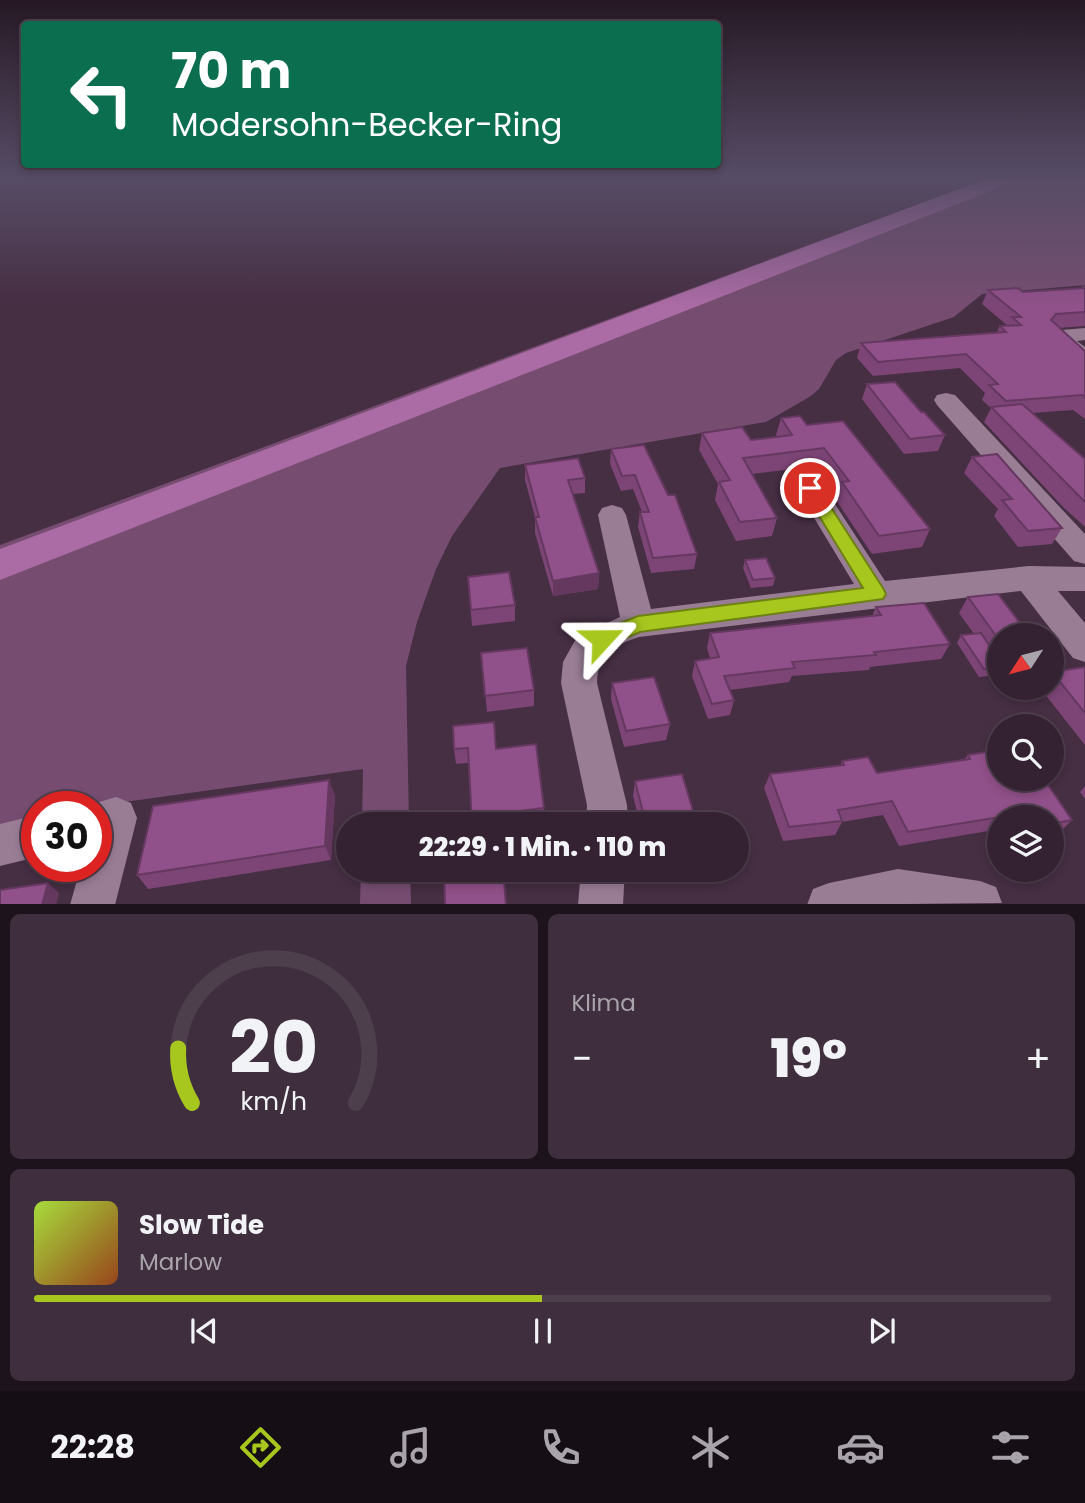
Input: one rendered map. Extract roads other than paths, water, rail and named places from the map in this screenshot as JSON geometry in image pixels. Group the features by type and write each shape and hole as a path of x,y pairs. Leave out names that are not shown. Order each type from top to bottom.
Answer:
{"main road":[{"path":"0,565 894,221"}],"street":[{"path":"1085,334 1057,336 1085,358"},
{"path":"947,400 1085,553"},
{"path":"810,488 877,594"},
{"path":"612,515 638,624"},
{"path":"1029,578 1085,648"},
{"path":"607,812 579,683 580,662 589,647 615,632 638,624 877,594 1029,578 1085,579"},
{"path":"112,819 116,818 112,832"},
{"path":"0,845 21,840"},
{"path":"92,904 98,882"},
{"path":"600,904 602,882"},
{"path":"835,904 898,891 980,903"}]}
